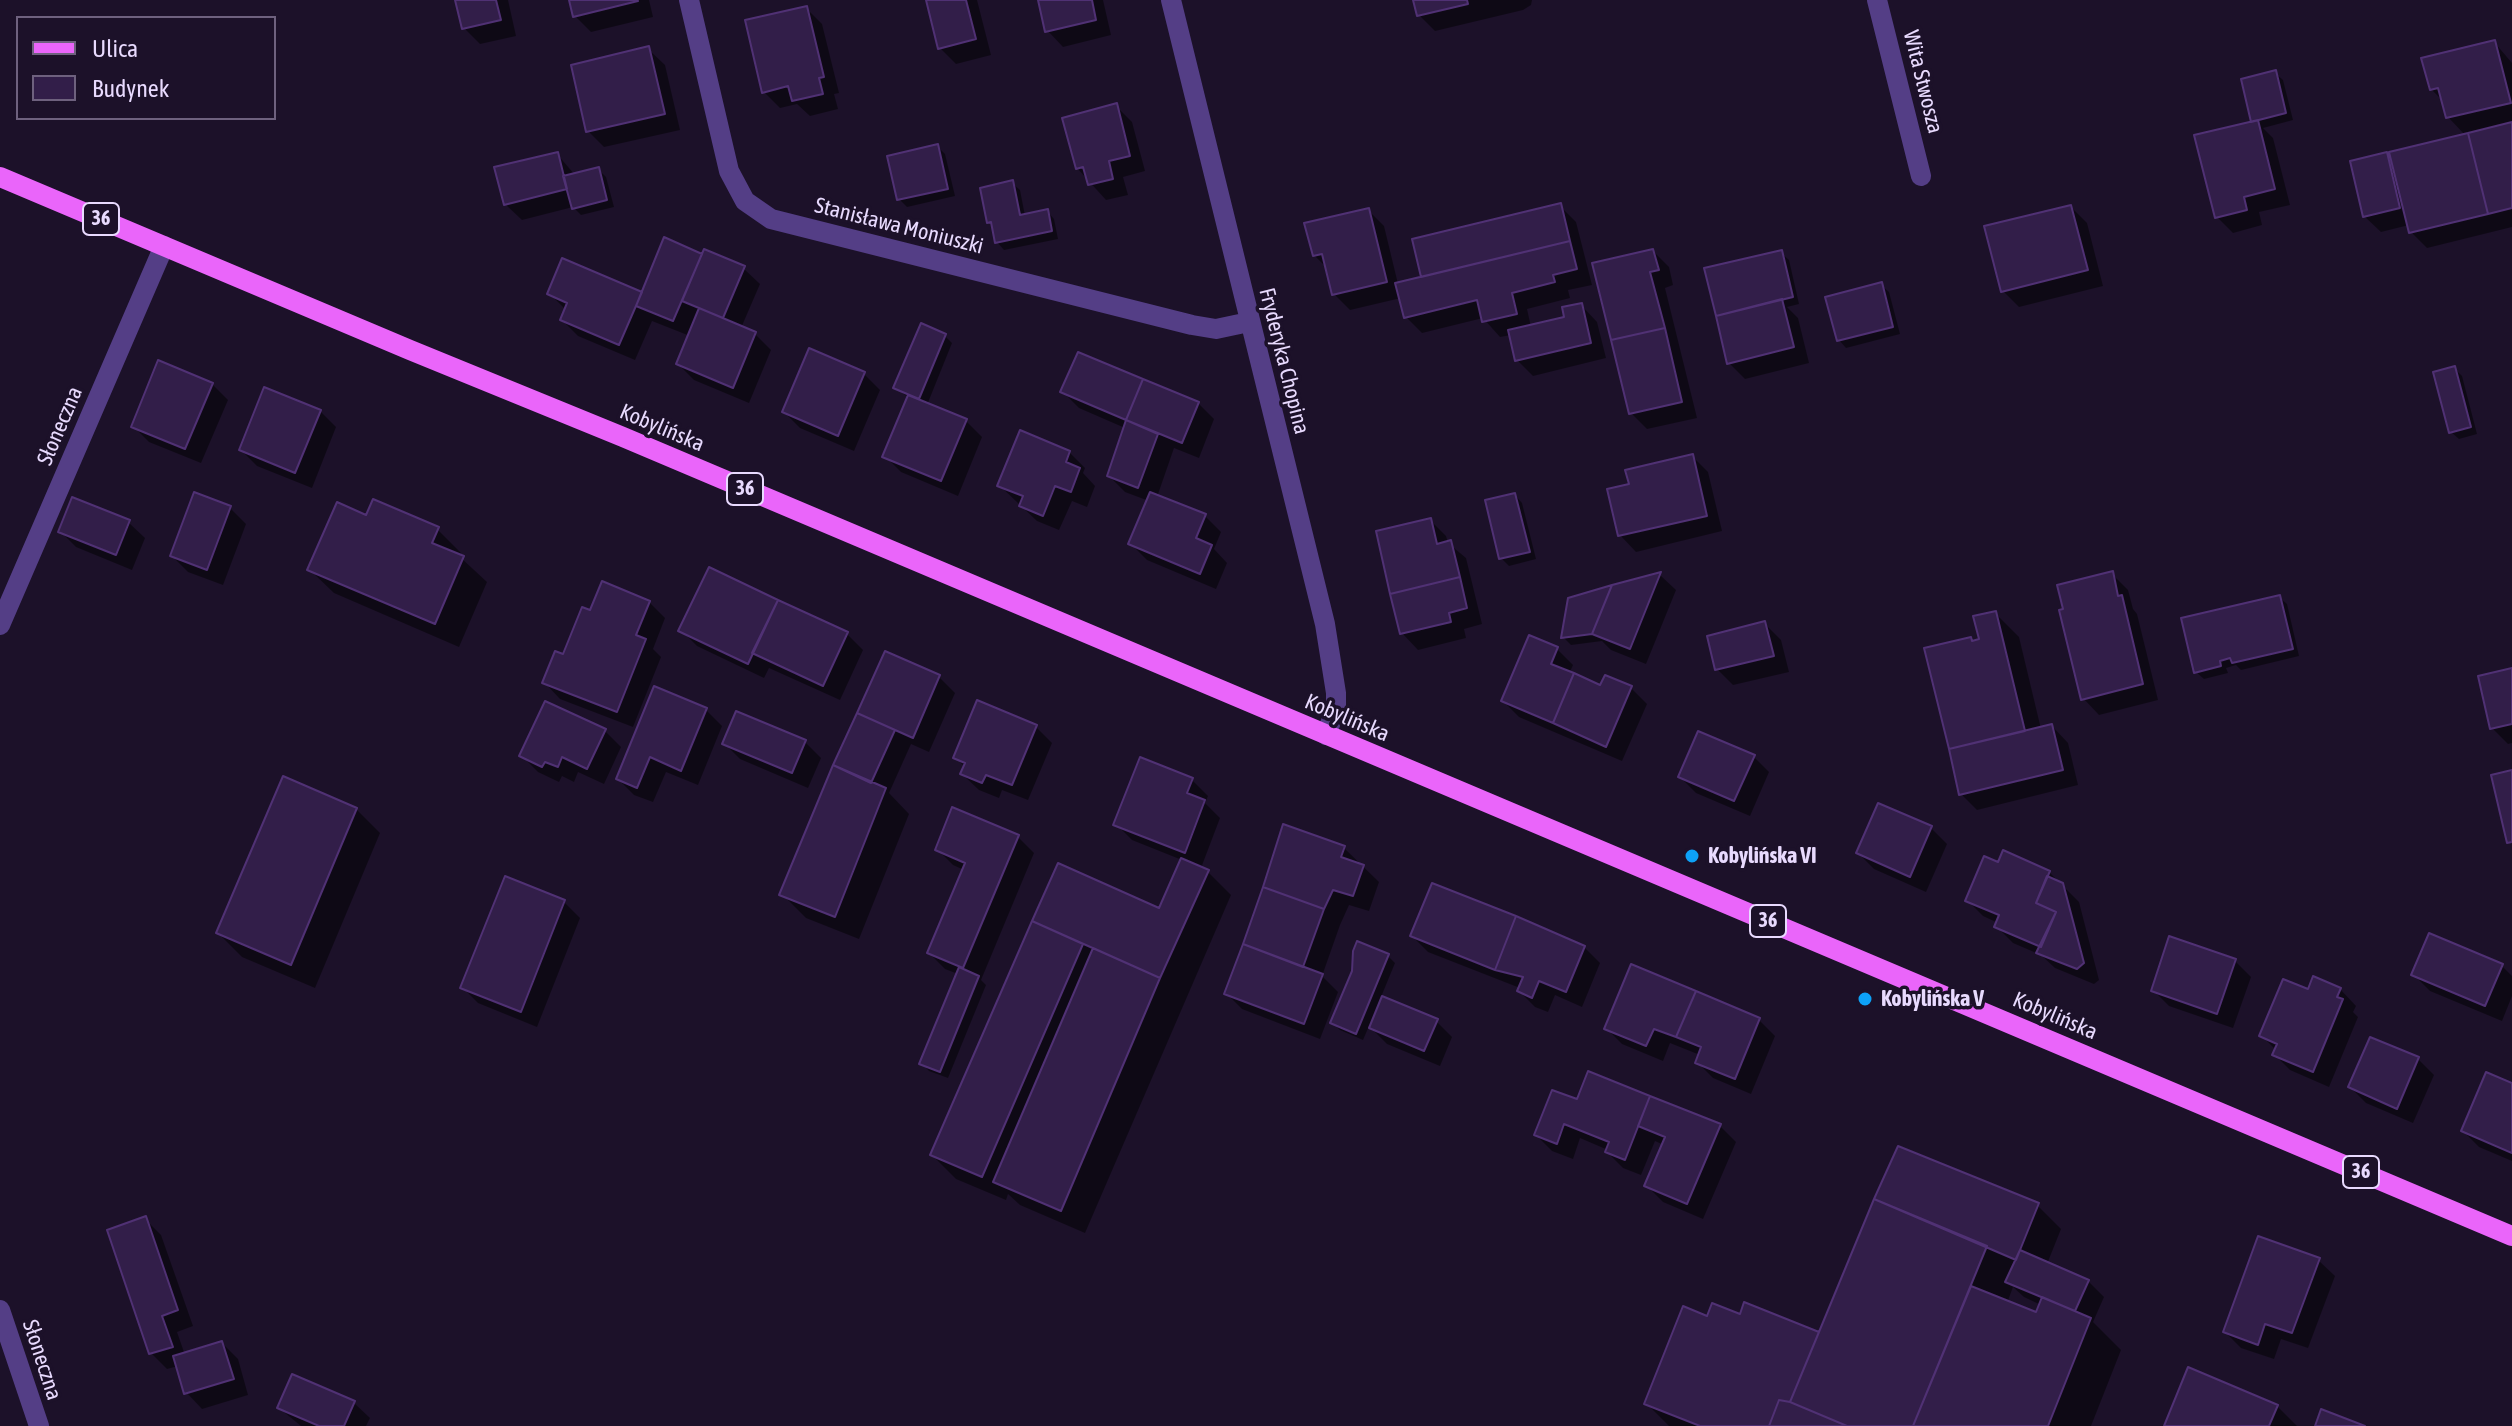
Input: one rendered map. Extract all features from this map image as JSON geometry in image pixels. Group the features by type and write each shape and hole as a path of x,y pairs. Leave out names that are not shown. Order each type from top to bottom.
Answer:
{"main road":[{"name":"36","path":"0,177 164,246"},
{"name":"Kobylińska","path":"164,246 2512,1236"}],"street":[{"name":"Stanisława Moniuszki","path":"689,0 729,171 745,201 771,219 1192,325 1216,329 1249,322"},
{"name":"Fryderyka Chopina","path":"1171,0 1335,674 1336,708 1326,735"},
{"name":"Wita Stwosza","path":"1877,0 1921,176"},
{"name":"Słoneczna","path":"0,625 164,246"},
{"name":"Słoneczna","path":"0,1310 39,1426"}],"building":[{"path":"455,0 496,0 501,20 462,29"},
{"path":"569,0 637,0 638,1 573,17"},
{"path":"926,0 966,0 976,39 938,49"},
{"path":"1038,0 1092,0 1096,20 1045,32"},
{"path":"1413,0 1467,0 1468,4 1417,16"},
{"path":"807,6 824,77 819,78 823,94 792,101 788,86 762,93 745,20"},
{"path":"2495,40 2511,103 2446,118 2438,88 2430,90 2421,58"},
{"path":"649,46 665,114 586,132 571,65"},
{"path":"2276,70 2286,113 2251,122 2241,79"},
{"path":"1117,103 1130,156 1109,161 1113,179 1088,185 1083,167 1076,169 1062,118"},
{"path":"2258,120 2275,189 2244,197 2247,210 2215,218 2194,135"},
{"path":"2512,122 2512,208 2488,214 2468,133"},
{"path":"2468,133 2488,214 2409,233 2389,152"},
{"path":"938,144 948,189 897,200 887,156"},
{"path":"558,152 567,189 504,205 494,167"},
{"path":"2387,152 2400,208 2363,217 2350,161"},
{"path":"599,167 607,200 572,209 563,176"},
{"path":"1013,180 1020,215 1048,209 1052,231 995,243 991,222 987,223 980,188"},
{"path":"1561,203 1570,241 1421,277 1412,239"},
{"path":"2071,205 2088,270 2001,292 1984,226"},
{"path":"1369,208 1387,282 1332,295 1322,254 1313,256 1304,223"},
{"path":"664,237 702,254 673,321 636,306"},
{"path":"1570,241 1577,269 1553,275 1555,282 1512,293 1517,314 1482,322 1477,300 1404,318 1395,283"},
{"path":"704,249 745,266 723,318 682,301"},
{"path":"1653,249 1659,270 1650,272 1665,328 1611,340 1592,263"},
{"path":"1782,250 1793,297 1716,316 1704,268"},
{"path":"562,258 642,292 619,345 560,320 567,303 547,294"},
{"path":"1882,282 1893,327 1837,341 1825,297"},
{"path":"1782,299 1794,347 1727,364 1716,316"},
{"path":"1582,303 1591,343 1515,361 1508,330 1564,317 1562,307"},
{"path":"699,308 756,332 733,388 676,364"},
{"path":"921,323 946,334 919,399 893,388"},
{"path":"1665,328 1682,402 1629,414 1611,340"},
{"path":"809,348 865,372 838,436 782,412"},
{"path":"1078,352 1143,379 1126,420 1060,392"},
{"path":"158,360 213,383 185,449 131,427"},
{"path":"2455,366 2471,427 2449,433 2433,372"},
{"path":"1143,379 1199,402 1182,443 1126,420"},
{"path":"264,387 321,410 295,473 239,450"},
{"path":"908,395 967,419 941,481 882,457"},
{"path":"1126,420 1158,434 1138,488 1107,476"},
{"path":"1020,430 1070,451 1066,462 1080,468 1071,492 1055,486 1043,516 1019,506 1023,496 997,486"},
{"path":"1693,454 1707,516 1618,536 1607,489 1629,484 1625,470"},
{"path":"194,492 231,506 207,570 170,556"},
{"path":"1150,492 1206,514 1196,538 1212,545 1200,574 1128,544"},
{"path":"1515,493 1530,552 1499,559 1485,500"},
{"path":"72,497 130,520 116,555 58,532"},
{"path":"373,499 439,527 432,543 464,556 435,624 307,570 337,502 366,515"},
{"path":"1431,518 1437,544 1451,540 1460,577 1390,594 1376,531"},
{"path":"709,567 778,600 748,664 678,631"},
{"path":"2113,571 2118,596 2122,595 2143,684 2081,700 2059,610 2063,609 2057,585"},
{"path":"1661,572 1630,649 1592,634 1612,585"},
{"path":"1460,577 1467,608 1449,613 1451,622 1400,634 1390,594"},
{"path":"602,581 650,601 636,635 646,639 617,712 542,683 555,651 563,654 582,607 590,610"},
{"path":"1612,585 1592,634 1561,638 1568,598"},
{"path":"2280,595 2293,649 2232,663 2230,658 2220,661 2221,666 2194,673 2181,618"},
{"path":"778,600 848,632 823,686 752,653"},
{"path":"1996,611 2025,731 1949,749 1924,648 1971,637 1972,641 1979,639 1973,616"},
{"path":"1765,621 1774,656 1715,670 1707,636"},
{"path":"1529,635 1558,647 1551,664 1574,673 1553,723 1501,701"},
{"path":"885,651 940,675 913,738 857,713"},
{"path":"2512,668 2512,724 2490,729 2478,676"},
{"path":"1574,673 1600,685 1605,675 1632,686 1606,747 1553,723"},
{"path":"654,686 707,708 681,771 650,757 637,788 616,779"},
{"path":"977,700 1037,725 1012,785 986,775 982,783 960,774 965,763 953,758"},
{"path":"545,701 606,729 587,769 562,757 558,767 545,762 542,767 519,756"},
{"path":"736,711 806,740 792,773 722,744"},
{"path":"857,713 895,730 871,783 833,765"},
{"path":"2052,724 2063,770 1959,795 1949,749"},
{"path":"1698,731 1755,755 1734,801 1678,777"},
{"path":"1140,757 1193,778 1187,793 1205,800 1185,853 1113,825"},
{"path":"833,765 886,788 835,917 779,895"},
{"path":"2512,770 2512,842 2507,843 2491,775"},
{"path":"283,776 357,808 291,965 216,933"},
{"path":"1878,803 1932,826 1910,877 1856,853"},
{"path":"952,807 1019,835 963,968 927,953 965,863 935,850"},
{"path":"1283,824 1345,846 1341,857 1364,865 1353,896 1333,890 1324,909 1263,887"},
{"path":"2003,850 2050,871 2036,903 2056,912 2041,947 1994,927 1999,915 1965,901 1984,856 1998,862"},
{"path":"1181,858 1209,870 1160,978 1032,921 1058,863 1159,908"},
{"path":"505,876 565,900 521,1012 460,988"},
{"path":"2047,876 2063,883 2084,963 2077,969 2036,953 2056,912 2036,903"},
{"path":"1432,883 1516,916 1495,970 1410,936"},
{"path":"1263,887 1324,909 1303,967 1243,944"},
{"path":"1516,916 1585,946 1566,992 1539,981 1532,998 1517,991 1523,977 1495,970"},
{"path":"1032,921 1083,944 982,1177 930,1155"},
{"path":"2429,933 2503,964 2485,1006 2411,975"},
{"path":"2169,936 2236,959 2217,1014 2151,991"},
{"path":"1357,941 1389,954 1356,1034 1330,1023 1352,971"},
{"path":"1243,944 1323,974 1304,1024 1224,994"},
{"path":"1093,948 1160,978 1061,1211 993,1182"},
{"path":"1631,964 1696,991 1676,1037 1654,1029 1646,1046 1604,1029"},
{"path":"959,967 979,976 940,1072 919,1064"},
{"path":"2313,976 2341,988 2337,997 2343,999 2313,1072 2272,1055 2277,1044 2259,1036 2283,979 2308,989"},
{"path":"1696,991 1760,1018 1735,1079 1695,1063 1701,1047 1676,1037"},
{"path":"1382,996 1438,1019 1424,1051 1369,1028"},
{"path":"2370,1037 2419,1057 2397,1109 2348,1087"},
{"path":"1588,1071 1650,1096 1625,1160 1605,1152 1609,1142 1564,1124 1557,1144 1534,1135 1552,1090 1577,1099"},
{"path":"2486,1072 2512,1083 2512,1153 2461,1131"},
{"path":"1650,1096 1721,1124 1687,1204 1644,1186 1665,1137 1638,1126"},
{"path":"1898,1146 2039,1203 2016,1260 1874,1199"},
{"path":"1874,1199 1987,1246 1913,1426 1847,1426 1790,1402"},
{"path":"146,1216 178,1310 162,1316 173,1347 149,1354 107,1230"},
{"path":"2258,1236 2320,1258 2292,1333 2265,1324 2258,1345 2223,1332"},
{"path":"2020,1250 2089,1280 2075,1311 2005,1282"},
{"path":"1971,1286 2036,1312 2042,1297 2091,1318 2048,1426 1913,1426"},
{"path":"1744,1302 1819,1332 1790,1402 1779,1400 1769,1426 1700,1426 1644,1404 1683,1306 1707,1316 1712,1303 1740,1314"},
{"path":"222,1341 234,1379 184,1394 173,1356"},
{"path":"2188,1367 2278,1405 2269,1426 2164,1426"},
{"path":"292,1374 355,1401 344,1426 319,1426 277,1408"},
{"path":"1779,1400 1790,1402 1847,1426 1769,1426"},
{"path":"2321,1409 2365,1426 2315,1426"}],"place":[{"name":"Kobylińska VI","path":"1692,856"},
{"name":"Kobylińska V","path":"1865,999"}]}
